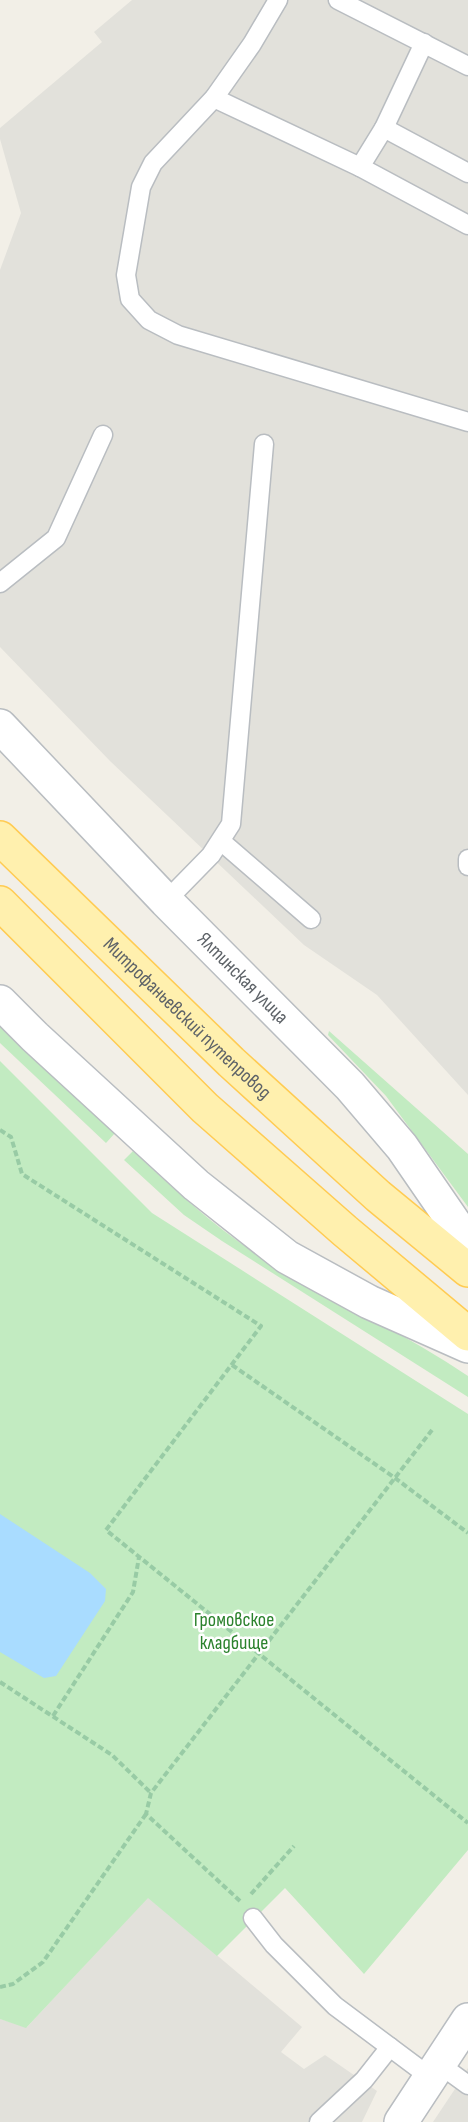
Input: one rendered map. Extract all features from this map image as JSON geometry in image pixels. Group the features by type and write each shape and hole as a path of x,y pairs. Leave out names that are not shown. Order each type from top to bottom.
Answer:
{"main road":[{"name":"Митрофаньевский путепровод","path":"0,838 222,1054 378,1196 468,1270"},
{"path":"0,903 205,1108 345,1231 468,1334"}],"street":[{"name":"Ялтинская улица","path":"0,726 166,901 350,1086 402,1147 468,1243"},
{"path":"0,1002 34,1037 196,1185 287,1257 369,1302 468,1346"},
{"path":"401,2122 468,2020"}],"lane":[{"path":"278,0 252,44 214,98 153,163 141,187 126,275 130,299 148,320 178,335 468,422"},
{"path":"338,0 468,66"},
{"path":"360,167 384,128 424,43"},
{"path":"214,98 360,167 468,225"},
{"path":"384,128 468,173"},
{"path":"0,583 56,538 103,435"},
{"path":"166,901 222,842 231,825 264,444"},
{"path":"222,842 311,919"},
{"path":"468,859 468,866"},
{"path":"253,1918 274,1945 335,2006 390,2047 468,2085"},
{"path":"320,2122 364,2080 390,2047"}],"path":[{"path":"0,1130 11,1137 22,1174 261,1326 106,1530 260,1652 468,1823"},
{"path":"232,1365 395,1478 468,1533"},
{"path":"0,1987 13,1983 44,1962 146,1814 151,1792 432,1430"},
{"path":"53,1716 133,1592 140,1557"},
{"path":"0,1682 112,1755 151,1792"},
{"path":"146,1814 242,1903 294,1846"}],"shaded area":[{"path":"132,0 468,0 468,1095 377,995 304,945 110,761 0,647 0,270 21,213 0,139 0,128 102,42 94,32"},
{"path":"148,1897 302,2027 281,2052 304,2069 325,2055 377,2091 362,2122 0,2122 0,2019 27,2027"},
{"path":"468,2068 468,2122 433,2122 455,2089"}],"green space":[{"path":"0,1022 115,1133 106,1143 0,1043"},
{"path":"329,1031 468,1154 468,1207 386,1096 328,1035"},
{"name":"Громовское кладбище","path":"0,1061 152,1213 468,1414 468,1850 364,1974 285,1888 217,1956 148,1898 26,2028 0,2019"},
{"path":"133,1151 195,1208 245,1246 468,1376 468,1397 184,1215 124,1160"}],"water":[{"path":"0,1514 90,1573 106,1589 105,1601 56,1676 44,1678 0,1652"}]}
